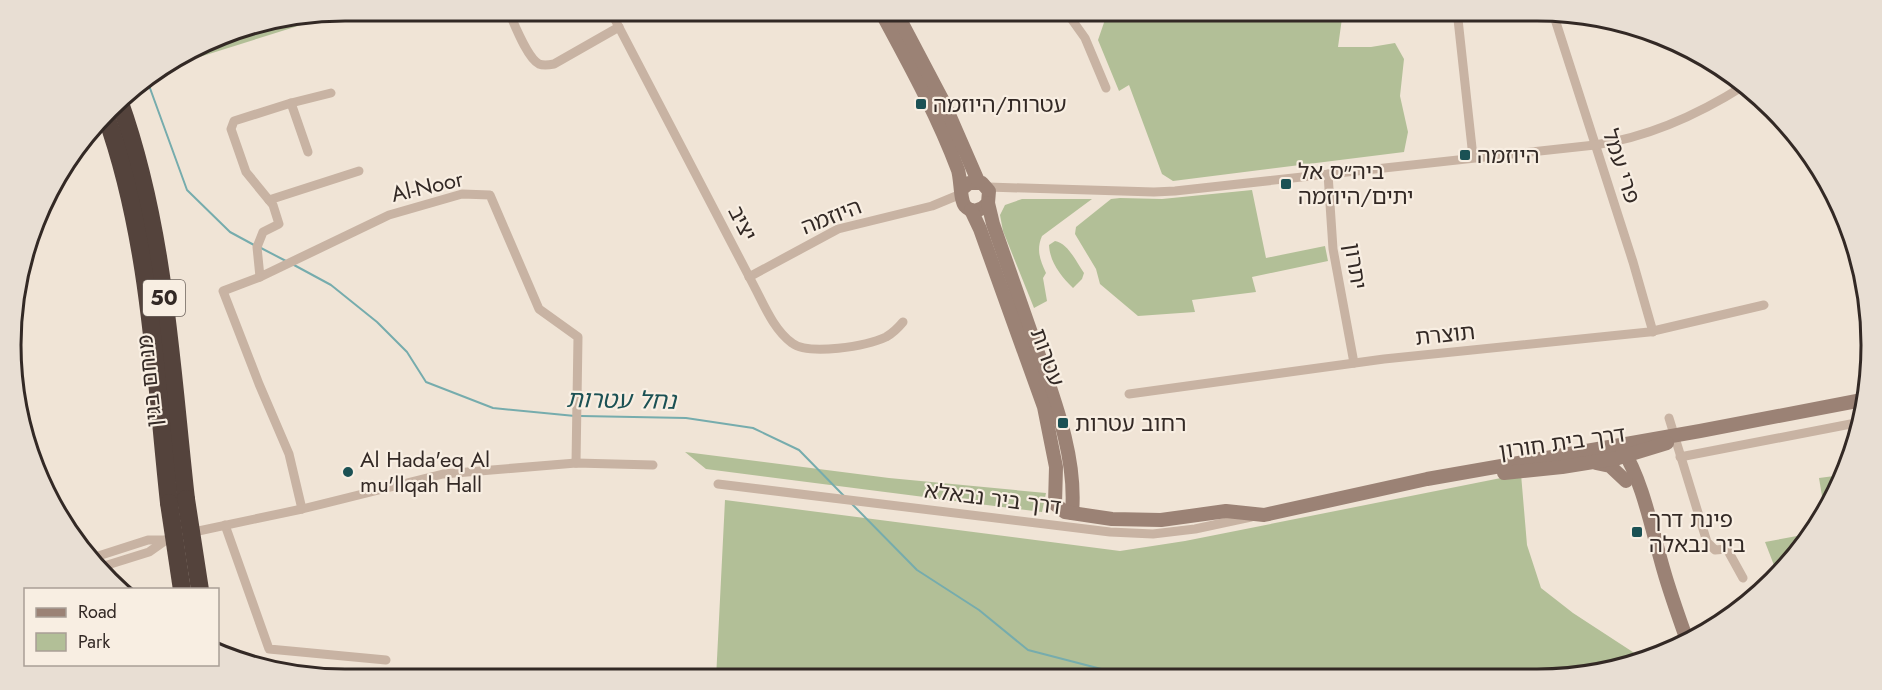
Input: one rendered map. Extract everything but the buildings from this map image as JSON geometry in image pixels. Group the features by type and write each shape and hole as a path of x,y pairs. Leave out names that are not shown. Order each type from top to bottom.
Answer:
{"highway":[{"name":"מנחם בגין","path":"122,110 151,217 164,290 182,588"},
{"name":"מנחם בגין","path":"108,124 134,220 178,501 200,588"}],"street":[{"path":"514,21 530,54 540,64 546,65 554,64 619,27"},
{"name":"יציב","path":"616,21 749,277 779,330 790,342 802,349 811,350 853,345 881,339 894,332 903,322"},
{"name":"עטרות","path":"886,21 932,108 958,170 965,200 980,229 1044,407 1056,467 1055,504 1059,509 1072,513 1073,497 1069,465 1056,404 993,224 986,192 944,103 901,21"},
{"path":"1073,21 1085,38 1107,88"},
{"path":"1458,21 1473,158"},
{"name":"פרי עמל","path":"1556,22 1633,262 1653,332"},
{"path":"986,192 981,209 965,200 969,183 986,192 1036,188 1154,192 1209,188 1595,145 1630,139 1677,123 1737,90"},
{"path":"303,509 289,454 224,291 260,277 257,247 263,232 279,224 273,205 246,172 231,129 234,121 332,93"},
{"path":"291,103 308,152"},
{"path":"269,200 359,171"},
{"name":"יתרון","path":"1328,174 1333,249 1354,363"},
{"name":"Al-Noor","path":"260,277 388,215 462,194 490,195 539,309 578,337 576,463"},
{"name":"היוזמה","path":"749,277 838,230 965,200"},
{"name":"תוצרת","path":"1129,394 1354,363 1653,332 1764,305"},
{"name":"דרך בית חורון","path":"1427,479 1514,472 1591,462 1700,431 1856,401"},
{"path":"1669,418 1707,542 1715,550 1727,549 1743,578"},
{"path":"1680,457 1851,424"},
{"name":"דרך בית חורון","path":"1264,515 1427,479 1645,450 1675,438"},
{"path":"1631,482 1645,450"},
{"path":"1621,453 1685,634"},
{"path":"1591,462 1610,466 1631,482"},
{"path":"99,556 148,540 166,540 443,474 576,463 653,465"},
{"name":"דרך ביר נבאלא","path":"718,484 1110,532 1153,534 1195,529 1264,515"},
{"path":"1072,513 1122,519 1161,520 1226,511 1264,515"},
{"path":"225,525 269,649 386,660"},
{"path":"107,565 149,552 166,540"}],"green space":[{"path":"1105,21 1342,21 1338,47 1371,47 1395,43 1404,59 1400,96 1408,132 1404,152 1173,181 1162,174 1129,85 1119,91 1098,40"},
{"path":"305,24 192,59 241,38 282,27"},
{"path":"1252,190 1266,258 1325,246 1328,261 1252,277 1256,292 1192,300 1195,312 1138,316 1100,284 1096,269 1075,234 1076,227 1111,199 1162,199"},
{"path":"1022,199 1092,199 1042,236 1039,250 1046,273 1043,278 1047,301 1034,308 1003,231 1000,215 1005,205"},
{"path":"1055,241 1068,250 1084,273 1082,279 1073,288 1060,274 1051,258 1049,245"},
{"path":"685,452 889,478 1046,493 1042,512 706,469"},
{"path":"1521,474 1527,545 1541,588 1573,613 1635,654 1600,663 1537,669 717,669 725,500 1120,551 1185,541"},
{"path":"1833,476 1822,499 1819,478"},
{"path":"1799,535 1774,566 1765,542"}],"waterway":[{"name":"נחל עטרות","path":"150,87 187,190 230,232 254,245"},
{"name":"נחל עטרות","path":"259,247 286,261"},
{"name":"נחל עטרות","path":"294,265 331,285 377,322 407,352 426,382 493,408 575,416"},
{"name":"נחל עטרות","path":"581,416 686,418 753,428 799,450 844,496"},
{"name":"נחל עטרות","path":"852,504 917,570 979,610 1028,650 1101,669"}],"place":[{"name":"עטרות/היוזמה","path":"921,104"},
{"name":"היוזמה","path":"1465,155"},
{"name":"ביה״ס אל יתים/היוזמה","path":"1286,184"},
{"name":"רחוב עטרות","path":"1063,423"},
{"name":"Al Hada'eq Al mu'llqah Hall","path":"348,472"},
{"name":"פינת דרך ביר נבאלה","path":"1637,532"}]}
